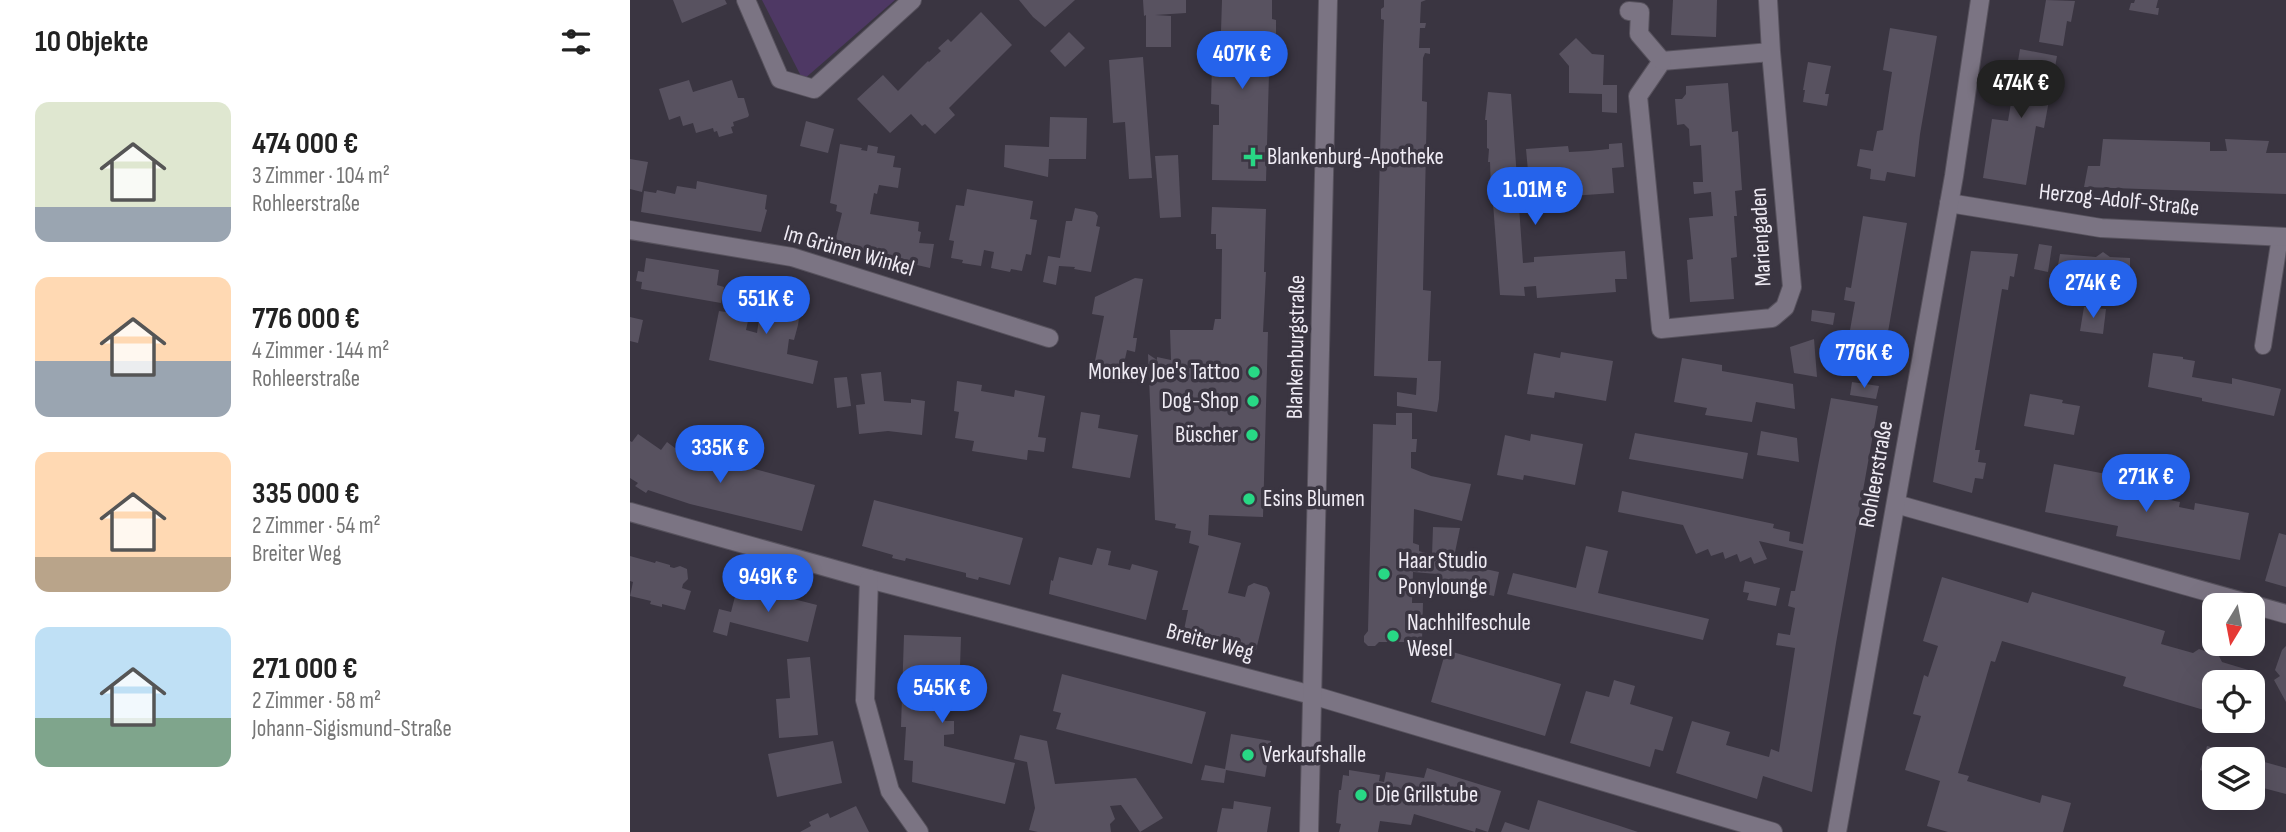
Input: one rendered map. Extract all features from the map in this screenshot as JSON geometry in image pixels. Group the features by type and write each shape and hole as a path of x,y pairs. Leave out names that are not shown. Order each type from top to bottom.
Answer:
{"street":[{"path":"746,0 780,79 814,89 912,0"},
{"name":"Blankenburgstraße","path":"1309,832 1328,0"},
{"name":"Mariengaden","path":"1662,61 1638,96 1661,330 1772,318 1785,307 1792,287 1768,0"},
{"name":"Rohleerstraße","path":"1838,832 1949,203 1980,0"},
{"path":"1629,11 1640,12 1639,34 1662,61 1771,52"},
{"name":"Herzog-Adolf-Straße","path":"1949,203 2101,228 2283,237"},
{"name":"Im Grünen Winkel","path":"630,230 792,257 1049,338"},
{"path":"1896,504 2286,614"},
{"name":"Breiter Weg","path":"630,512 869,579 1312,695 1773,832"},
{"path":"869,579 865,700 890,791 919,832"}],"lane":[{"path":"2263,346 2283,237"}],"shaded area":[{"path":"762,0 895,0 803,80"}],"building":[{"path":"673,0 725,0 727,4 682,23"},
{"path":"1019,0 1075,0 1045,27"},
{"path":"1143,0 1186,0 1186,13 1155,15 1171,16 1171,47 1146,47"},
{"path":"1222,0 1272,0 1272,19 1276,20 1276,34 1271,34 1270,37 1266,181 1212,180 1213,125 1219,125 1219,105 1211,104 1212,63 1220,63"},
{"path":"1384,0 1426,0 1421,2 1420,23 1426,23 1425,28 1420,28 1419,48 1430,48 1430,54 1425,53 1423,58 1422,101 1427,102 1423,290 1431,291 1428,361 1441,361 1437,412 1397,406 1397,392 1416,395 1417,378 1374,376 1384,20 1381,19 1381,9 1384,7"},
{"path":"1673,0 1717,0 1716,37 1671,35"},
{"path":"2046,0 2075,1 2071,22 2067,21 2063,46 2039,42"},
{"path":"2135,0 2158,0 2158,15 2129,10"},
{"path":"981,12 1012,45 949,108 955,115 935,134 925,124 922,126 911,114 890,133 857,99 883,75 898,91 941,51 938,48 948,39 951,42"},
{"path":"1890,28 1937,36 1915,177 1887,172 1885,181 1870,179 1871,169 1857,166 1860,149 1873,151 1877,131 1883,130 1892,72 1883,70"},
{"path":"1069,32 1085,48 1065,67 1050,51"},
{"path":"1576,38 1592,54 1604,55 1603,85 1617,85 1617,113 1602,112 1602,94 1569,93 1569,66 1559,54"},
{"path":"2020,49 2057,56 2044,128 2036,126 2026,185 1983,178 1992,119 2008,121"},
{"path":"1143,57 1152,178 1129,179 1125,122 1113,123 1109,60"},
{"path":"1808,62 1831,66 1825,94 1829,94 1827,106 1803,102"},
{"path":"689,80 693,92 732,80 738,98 744,98 748,117 733,122 733,133 719,137 713,128 696,133 693,123 683,126 680,116 669,120 659,89"},
{"path":"1728,83 1732,132 1738,131 1742,190 1735,191 1737,257 1731,258 1734,299 1690,302 1687,260 1693,259 1689,218 1713,216 1711,192 1694,194 1693,182 1703,182 1701,145 1690,146 1689,129 1684,124 1677,125 1675,99 1682,99 1686,94 1686,86"},
{"path":"1488,92 1511,94 1523,263 1534,262 1534,257 1625,251 1627,279 1615,279 1616,292 1537,298 1536,286 1524,287 1525,296 1500,295 1485,120"},
{"path":"1050,117 1087,118 1086,159 1049,159 1048,177 1004,167 1005,145 1049,147"},
{"path":"806,121 834,129 828,153 800,146"},
{"path":"2103,139 2210,142 2210,151 2227,151 2225,139 2269,141 2266,153 2286,153 2286,194 2084,187 2088,166 2100,166"},
{"path":"1622,143 1624,167 1612,168 1614,193 1571,196 1571,190 1530,193 1526,149 1568,146 1569,152 1589,151 1609,149 1609,144"},
{"path":"840,144 867,151 868,145 878,147 877,153 895,156 893,167 901,168 898,188 879,185 877,194 874,193 870,214 919,222 919,243 934,244 930,268 917,265 918,261 833,250 842,213 836,211 837,205 830,203"},
{"path":"1178,155 1181,217 1160,218 1155,156"},
{"path":"630,159 648,162 642,192 630,189"},
{"path":"697,181 767,195 767,210 761,232 641,212 644,191 656,193 657,190 675,194 677,186 696,189"},
{"path":"967,189 1033,201 1030,219 1037,220 1031,255 1026,254 1022,271 1011,269 1010,272 991,268 994,252 984,250 981,266 951,258 954,241 949,240 956,205 964,206"},
{"path":"1212,207 1266,209 1263,332 1268,332 1263,517 1209,515 1208,535 1241,543 1228,593 1245,597 1248,586 1254,583 1267,587 1270,593 1256,650 1184,630 1188,610 1182,610 1199,546 1189,543 1191,531 1175,528 1176,524 1155,520 1148,354 1157,360 1157,357 1171,360 1170,330 1213,330 1215,319 1221,319 1222,249 1216,249 1216,234 1211,234"},
{"path":"1075,208 1095,212 1098,216 1096,226 1100,227 1091,272 1059,266 1056,285 1043,282 1048,256 1060,258 1066,221 1072,221"},
{"path":"1863,216 1907,223 1881,372 1834,364 1837,345 1847,347 1855,302 1844,300 1846,287 1851,288"},
{"path":"2039,244 2052,246 2048,272 2034,269"},
{"path":"1971,251 2018,254 2014,277 2010,276 2008,290 2002,289 1975,450 1980,450 1978,462 1986,463 1983,479 1975,478 1972,493 1933,482"},
{"path":"2103,252 2110,257 2130,258 2130,291 2116,291 2116,300 2104,299 2104,295 2086,295 2085,299 2053,293 2060,254 2096,257"},
{"path":"646,258 719,270 717,285 724,287 721,303 641,289 642,282 636,281 638,271 644,272"},
{"path":"1135,278 1143,279 1133,338 1137,338 1135,352 1127,350 1121,377 1093,371 1104,316 1092,314 1095,297"},
{"path":"767,279 804,285 798,325 794,340 789,339 787,354 818,361 813,384 709,360 719,311 732,313 731,317 748,321 746,330 757,333 760,312 751,310 754,293 765,295"},
{"path":"2084,307 2106,309 2103,334 2080,331"},
{"path":"1812,310 1835,313 1833,325 1811,321"},
{"path":"630,317 643,320 638,343 630,341"},
{"path":"1814,339 1817,377 1794,373 1790,347"},
{"path":"1561,352 1613,361 1606,401 1555,392 1554,398 1527,394 1534,353 1560,358"},
{"path":"2153,353 2195,361 2192,377 2232,384 2232,378 2281,389 2274,416 2148,387"},
{"path":"1682,358 1722,365 1722,371 1793,384 1795,409 1756,402 1752,422 1705,415 1707,408 1674,402"},
{"path":"881,372 884,401 925,401 922,435 888,431 859,434 856,405 865,404 861,374"},
{"path":"847,377 851,406 837,408 834,378"},
{"path":"957,381 982,385 981,391 1014,397 1015,390 1045,396 1038,437 1046,438 1044,452 1028,450 1027,460 972,451 974,441 955,438 959,412 954,411"},
{"path":"1852,382 1879,386 1876,399 1850,395"},
{"path":"2030,394 2080,406 2074,435 2024,426"},
{"path":"1831,398 1878,406 1812,792 1763,776 1757,799 1676,773 1692,721 1730,732 1726,745 1769,757 1771,749 1779,752 1795,648 1776,645 1778,633 1790,635 1795,608 1788,606 1791,591 1795,591 1803,551 1759,541 1767,559 1754,564 1751,557 1740,562 1737,554 1725,559 1723,552 1711,556 1708,549 1696,554 1683,525 1618,512 1622,491 1774,524 1773,528 1790,532 1789,541 1803,544"},
{"path":"1081,412 1100,415 1098,428 1138,435 1130,478 1072,468"},
{"path":"1396,413 1412,413 1412,439 1417,439 1416,452 1411,452 1411,468 1431,476 1471,484 1462,521 1414,509 1413,543 1419,545 1419,551 1432,555 1433,527 1460,528 1453,562 1499,572 1494,596 1435,583 1437,574 1413,572 1412,603 1423,603 1422,642 1379,642 1375,646 1368,646 1364,642 1364,636 1368,631 1373,424 1396,425"},
{"path":"1761,431 1797,438 1799,462 1757,455"},
{"path":"1635,433 1748,453 1743,479 1629,459"},
{"path":"638,434 661,450 667,442 679,451 714,459 715,454 733,458 732,463 815,485 802,531 690,504 648,490 646,493 635,486 638,483 630,478 630,441"},
{"path":"1531,434 1583,444 1575,485 1524,475 1523,480 1497,475 1505,435 1530,441"},
{"path":"2054,464 2127,478 2123,497 2138,499 2139,494 2180,502 2179,507 2194,510 2195,503 2249,513 2240,560 2116,536 2118,526 2045,512"},
{"path":"874,500 1023,538 1010,585 979,577 978,580 966,577 966,573 906,558 905,561 892,558 893,555 862,546"},
{"path":"2279,533 2286,535 2286,587 2265,581"},
{"path":"1586,546 1608,551 1598,593 1709,619 1703,640 1507,594 1513,573 1576,588"},
{"path":"1097,548 1111,551 1108,565 1130,570 1132,564 1158,571 1146,620 1049,594 1059,557 1092,565"},
{"path":"630,556 687,569 688,579 682,588 691,591 685,610 650,604 651,601 630,596 633,582 630,581"},
{"path":"1942,577 2028,603 2032,592 2165,631 2161,644 2193,653 2199,649 2202,650 2202,656 2219,656 2222,662 2248,670 2202,670 2202,709 2123,686 2126,677 2002,641 1995,662 1991,661 1958,773 1969,776 1967,781 2040,803 2042,795 2071,803 2063,832 1948,832 1927,826 1940,781 1905,770 1921,716 1913,714 1924,675 1928,677 1938,646 1923,641"},
{"path":"1745,581 1780,588 1776,606 1747,600 1749,593 1743,592"},
{"path":"738,585 817,605 808,642 730,622 727,636 713,632 719,609 731,612"},
{"path":"904,635 961,637 960,667 948,667 945,721 954,721 954,734 944,735 944,746 1015,763 1005,804 912,782 913,761 904,760 906,727 901,727"},
{"path":"2286,646 2286,702 2274,680 2280,676 2275,670"},
{"path":"1446,650 1561,684 1545,736 1431,702"},
{"path":"810,657 818,735 779,738 776,699 790,698 787,659"},
{"path":"1062,674 1206,712 1192,764 1056,729 1061,713 1053,711"},
{"path":"1614,680 1635,686 1630,704 1673,717 1663,751 1655,749 1650,767 1570,743 1586,691 1609,697"},
{"name":"Verkaufshalle","path":"1231,734 1271,741 1265,777 1226,770 1224,783 1201,780 1205,765 1225,769"},
{"path":"1020,735 1047,741 1055,784 1136,778 1163,818 1140,832 1121,805 1110,806 1115,819 1110,824 1111,832 1029,830 1035,808 1027,762 1014,759"},
{"path":"833,741 842,783 777,797 768,754"},
{"path":"2265,762 2286,768 2286,794 2265,788"},
{"path":"1427,768 1501,791 1488,832 1476,828 1475,832 1414,814 1411,825 1380,821 1378,832 1339,832 1341,824 1336,823 1339,790 1343,775 1349,776 1349,770 1380,775 1379,781 1384,782 1386,772 1424,778"},
{"path":"1538,800 1638,832 1501,832 1505,822 1529,830"},
{"path":"1234,801 1271,807 1267,832 1217,832 1222,808 1233,809"},
{"path":"856,806 869,832 800,832 811,826 809,822 828,813 830,818"}],"place":[{"name":"Blankenburg-Apotheke","path":"1253,157"},
{"name":"Monkey Joe's Tattoo","path":"1254,372"},
{"name":"Dog-Shop","path":"1253,401"},
{"name":"Büscher","path":"1252,435"},
{"name":"Esins Blumen","path":"1249,499"},
{"name":"Haar Studio Ponylounge","path":"1384,574"},
{"name":"Nachhilfeschule Wesel","path":"1393,636"},
{"name":"Verkaufshalle","path":"1248,755"},
{"name":"Die Grillstube","path":"1361,795"}]}
